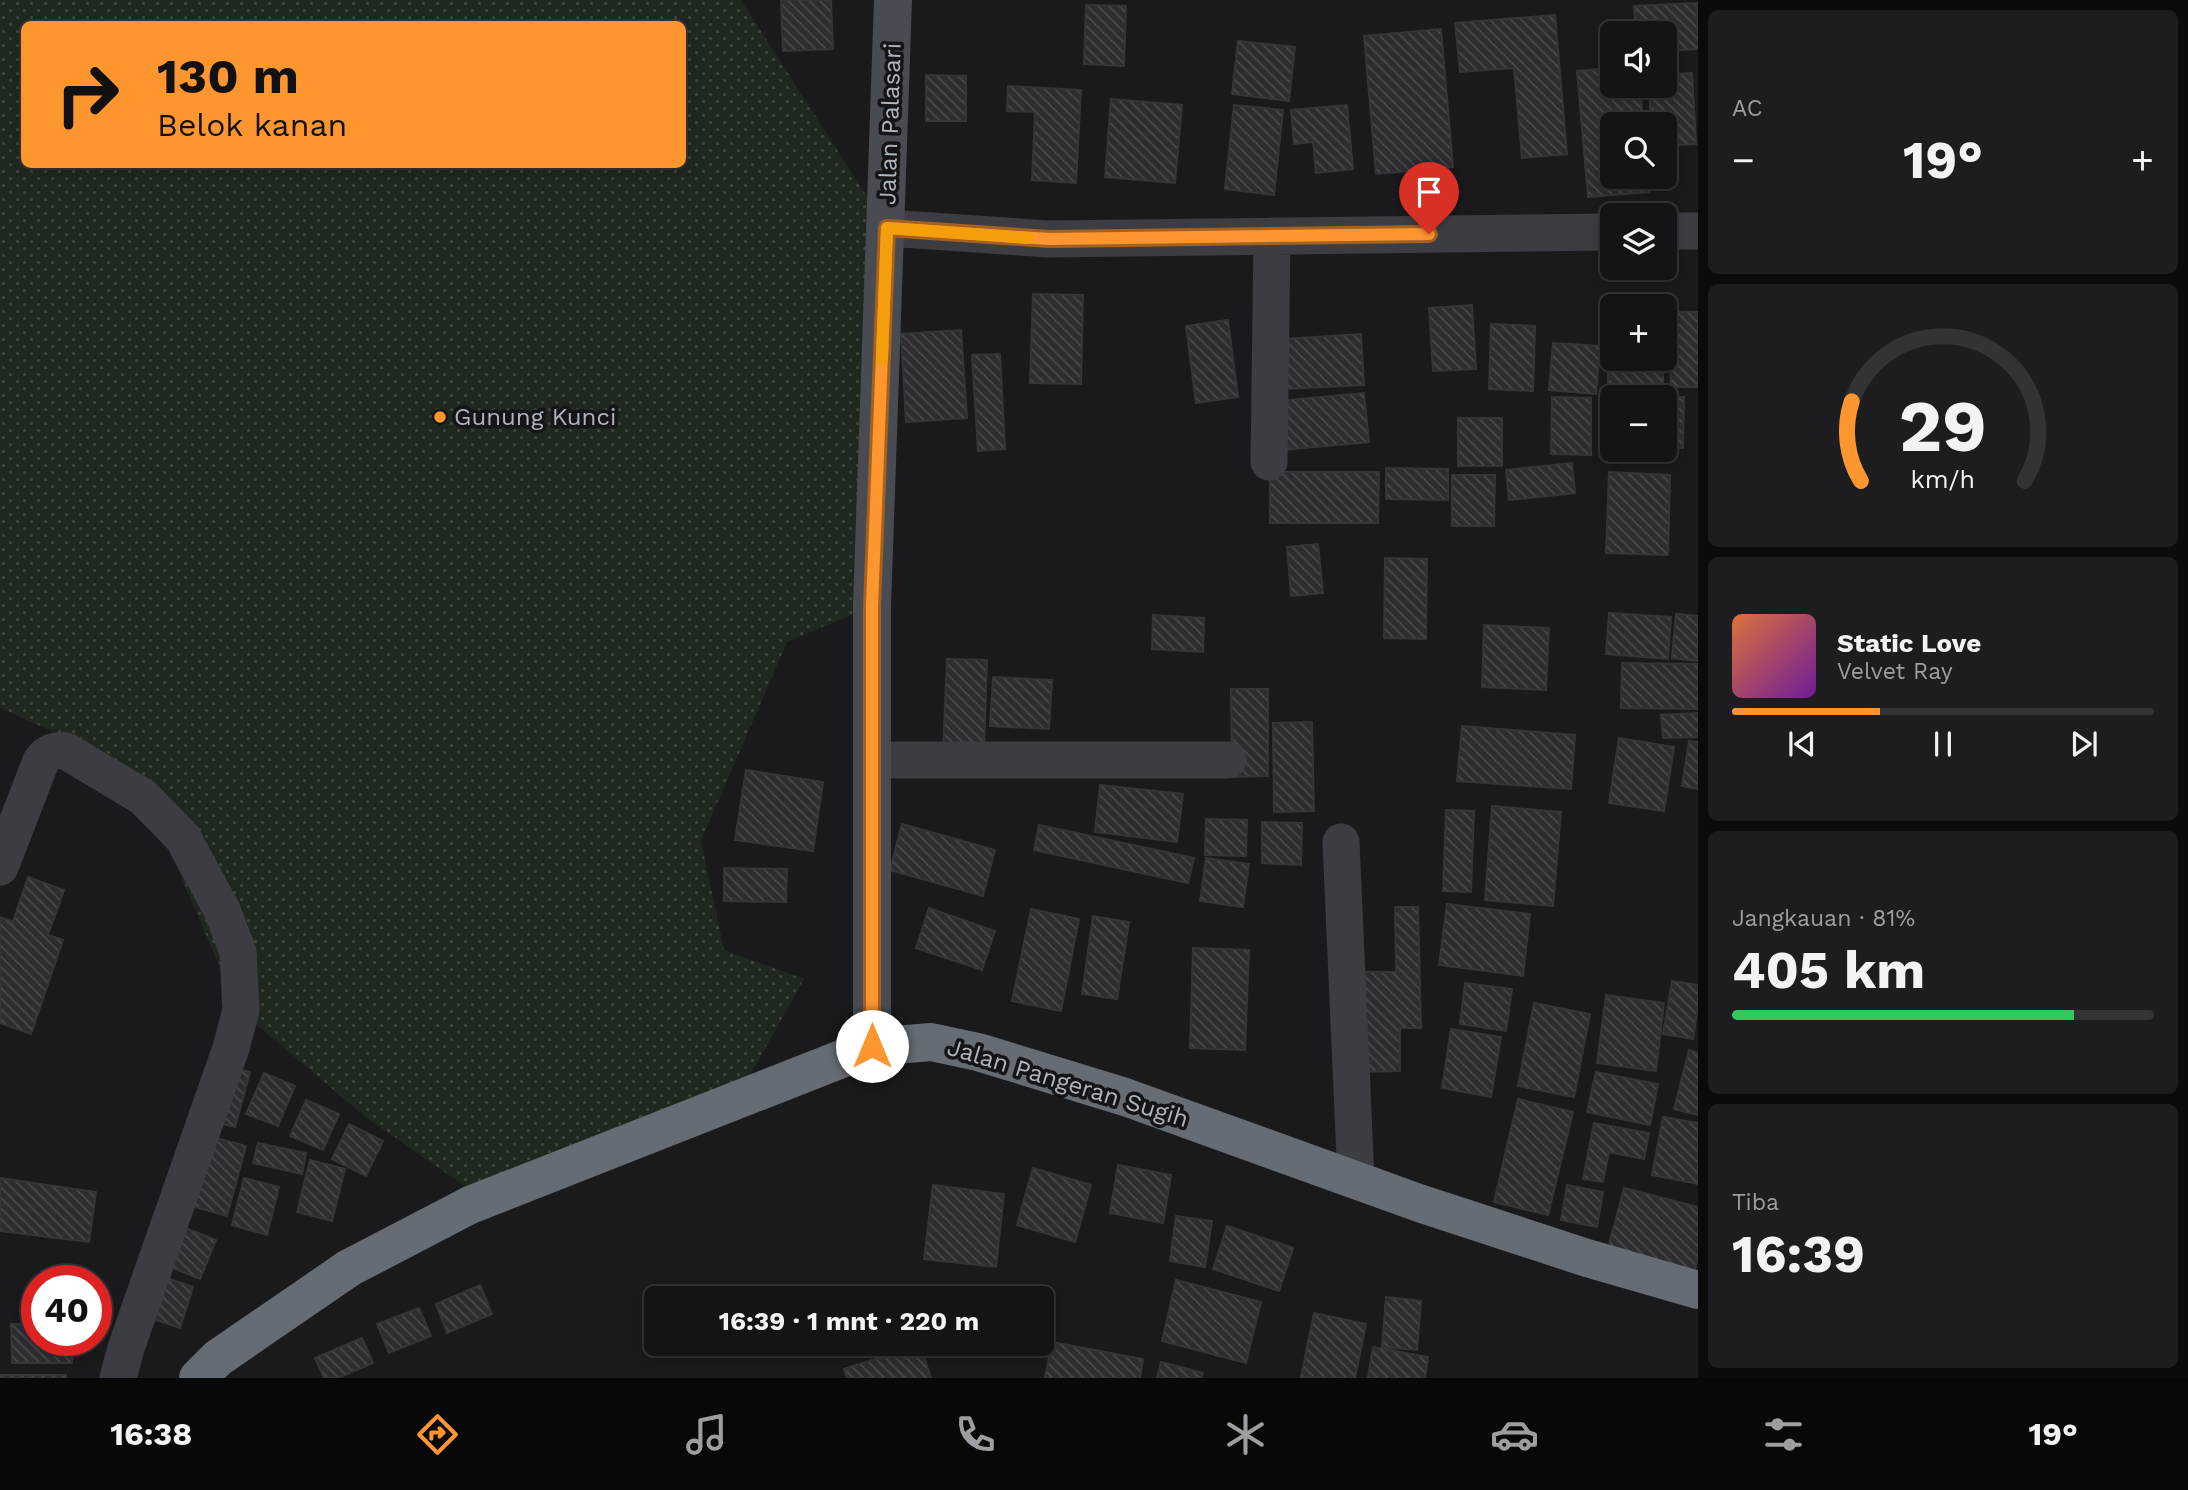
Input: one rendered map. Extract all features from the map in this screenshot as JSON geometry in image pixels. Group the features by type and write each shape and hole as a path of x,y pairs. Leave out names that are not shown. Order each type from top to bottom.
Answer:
{"highway":[{"name":"Jalan Pangeran Sugih","path":"198,1378 218,1358 349,1268 470,1205 872,1046 930,1042 978,1052 1125,1097 1356,1180 1561,1249 1698,1290"}],"street":[{"name":"Jalan Palasari","path":"872,1046 872,606 893,0"},
{"path":"887,228 1049,239 1600,232"},
{"path":"1677,231 1698,231"},
{"path":"1269,462 1272,236"},
{"path":"0,867 41,761 53,750 66,751 143,797 183,838 222,910 238,952 242,1010 118,1378"},
{"path":"872,760 1228,761"},
{"path":"1341,842 1356,1180"}],"shaded area":[{"name":"Gunung Kunci","path":"0,0 741,0 887,228 872,606 787,642 701,841 724,950 804,979 727,1116 498,1209 367,1118 238,1009 161,830 72,740 0,708"}],"building":[{"path":"781,0 831,0 833,49 783,51"},
{"path":"1697,3 1698,49 1677,50 1677,21 1635,21 1634,6"},
{"path":"1086,5 1126,6 1124,66 1084,64"},
{"path":"1555,15 1567,154 1522,158 1514,68 1460,72 1455,23"},
{"path":"1441,29 1453,167 1376,174 1364,36"},
{"path":"1238,41 1295,47 1289,101 1232,94"},
{"path":"1600,69 1600,98 1641,98 1642,112 1600,112 1600,189 1649,189 1649,192 1588,197 1577,71"},
{"path":"1692,73 1696,144 1677,145 1677,112 1650,112 1650,98 1677,98 1677,74"},
{"path":"926,75 966,76 966,121 926,121"},
{"path":"1008,86 1081,90 1076,183 1032,180 1035,112 1007,111"},
{"path":"1111,99 1182,105 1175,183 1105,177"},
{"path":"1234,105 1283,110 1274,195 1225,189"},
{"path":"1347,105 1353,169 1316,173 1313,142 1294,144 1291,110"},
{"path":"1033,294 1083,295 1081,384 1030,383"},
{"path":"1472,305 1476,369 1433,371 1429,308"},
{"path":"1677,312 1698,312 1698,387 1671,385 1671,371 1677,371"},
{"path":"1228,320 1238,397 1196,403 1186,326"},
{"path":"1491,324 1535,326 1533,391 1489,389"},
{"path":"961,330 967,418 906,422 901,334"},
{"path":"1361,334 1364,385 1285,389 1283,339"},
{"path":"1553,343 1600,346 1596,394 1549,390"},
{"path":"1000,354 1005,449 978,451 972,355"},
{"path":"1608,371 1663,371 1663,385 1608,385"},
{"path":"1364,393 1369,442 1272,451 1268,402"},
{"path":"1552,397 1591,398 1591,455 1551,454"},
{"path":"1677,397 1684,397 1683,448 1677,448"},
{"path":"1458,418 1502,418 1502,466 1458,466"},
{"path":"1572,463 1575,493 1509,500 1506,470"},
{"path":"1386,468 1448,469 1448,500 1386,499"},
{"path":"1270,472 1379,472 1378,523 1270,523"},
{"path":"1609,472 1670,475 1668,555 1606,553"},
{"path":"1452,475 1495,475 1494,526 1452,526"},
{"path":"1318,544 1323,593 1291,596 1287,547"},
{"path":"1385,558 1427,559 1426,639 1384,638"},
{"path":"1609,613 1671,617 1668,659 1606,654"},
{"path":"1676,614 1698,616 1698,661 1672,658"},
{"path":"1153,615 1204,618 1203,652 1152,649"},
{"path":"1484,625 1549,628 1546,690 1482,687"},
{"path":"947,659 987,660 984,753 943,751"},
{"path":"1622,663 1698,664 1698,709 1621,708"},
{"path":"993,677 1052,680 1049,729 990,726"},
{"path":"1231,689 1268,689 1268,776 1232,777"},
{"path":"1698,713 1698,737 1663,738 1661,715"},
{"path":"1312,722 1314,811 1274,812 1273,723"},
{"path":"1462,726 1575,735 1571,789 1457,781"},
{"path":"1619,738 1674,747 1664,811 1609,803"},
{"path":"1689,741 1698,742 1698,789 1682,786"},
{"path":"746,770 823,782 813,851 735,840"},
{"path":"1100,785 1183,794 1177,842 1095,832"},
{"path":"1492,806 1561,812 1553,906 1485,900"},
{"path":"1446,810 1474,811 1471,892 1443,891"},
{"path":"1206,819 1247,820 1246,856 1205,855"},
{"path":"1262,822 1302,823 1301,865 1262,863"},
{"path":"902,824 995,850 983,896 890,870"},
{"path":"1039,825 1194,858 1188,883 1034,850"},
{"path":"1206,858 1249,864 1243,907 1200,901"},
{"path":"724,868 787,869 786,902 724,901"},
{"path":"28,877 64,890 48,935 63,940 31,1034 0,1023 0,917 13,922"},
{"path":"1447,904 1530,914 1523,976 1439,965"},
{"path":"1395,907 1418,907 1421,1028 1400,1028 1400,1071 1358,1072 1357,972 1396,972"},
{"path":"929,908 995,931 982,970 916,948"},
{"path":"1031,909 1079,919 1061,1011 1012,1001"},
{"path":"1093,916 1129,922 1117,999 1082,994"},
{"path":"1193,948 1249,950 1245,1050 1190,1048"},
{"path":"1672,981 1698,985 1693,1039 1663,1034"},
{"path":"1465,983 1512,989 1506,1031 1460,1024"},
{"path":"1606,995 1664,1003 1656,1071 1597,1063"},
{"path":"1534,1003 1590,1014 1574,1097 1518,1086"},
{"path":"1451,1029 1501,1037 1491,1097 1442,1088"},
{"path":"1689,1050 1698,1053 1698,1115 1674,1109"},
{"path":"229,1067 250,1072 235,1127 215,1122"},
{"path":"1596,1072 1658,1084 1650,1125 1587,1112"},
{"path":"264,1073 295,1086 278,1126 246,1114"},
{"path":"1518,1099 1573,1112 1548,1215 1494,1202"},
{"path":"306,1100 339,1114 323,1150 290,1136"},
{"path":"1663,1117 1698,1123 1698,1184 1652,1175"},
{"path":"1594,1123 1649,1133 1644,1159 1609,1152 1603,1182 1583,1179"},
{"path":"349,1124 383,1141 366,1176 332,1159"},
{"path":"205,1135 246,1146 227,1216 185,1204"},
{"path":"258,1143 306,1153 302,1174 253,1163"},
{"path":"310,1160 345,1169 332,1221 297,1212"},
{"path":"1118,1165 1171,1175 1163,1223 1110,1213"},
{"path":"1033,1168 1091,1185 1075,1242 1017,1225"},
{"path":"0,1178 96,1192 89,1242 0,1231"},
{"path":"244,1178 279,1187 267,1235 232,1225"},
{"path":"933,1185 1004,1194 996,1267 924,1259"},
{"path":"1567,1185 1603,1192 1597,1227 1561,1220"},
{"path":"1624,1188 1698,1207 1698,1257 1694,1274 1607,1252"},
{"path":"1176,1216 1212,1221 1205,1267 1170,1261"},
{"path":"1227,1226 1293,1248 1279,1291 1213,1269"},
{"path":"183,1227 216,1240 200,1279 166,1265"},
{"path":"161,1276 193,1287 180,1328 147,1317"},
{"path":"1176,1280 1261,1302 1246,1363 1162,1341"},
{"path":"480,1285 492,1314 447,1333 436,1304"},
{"path":"1386,1297 1421,1301 1417,1350 1382,1347"},
{"path":"419,1308 431,1336 389,1353 377,1324"},
{"path":"1314,1313 1366,1324 1355,1378 1301,1377"},
{"path":"11,1324 21,1324 21,1356 72,1356 72,1363 12,1363"},
{"path":"362,1338 373,1363 338,1378 324,1378 315,1358"},
{"path":"1054,1342 1143,1359 1140,1378 1045,1378 1049,1356 1054,1356"},
{"path":"1373,1347 1428,1357 1425,1378 1368,1378"},
{"path":"885,1356 924,1356 931,1378 847,1378 844,1369"},
{"path":"1161,1362 1203,1373 1201,1378 1157,1378"},
{"path":"0,1375 66,1375 66,1378 0,1378"}],"slow traffic":[{"path":"882,359 887,228 1028,238"}],"place":[{"name":"Gunung Kunci","path":"440,417"}],"route":[{"path":"872,1046 872,606 887,228 1049,239 1429,234"}]}
